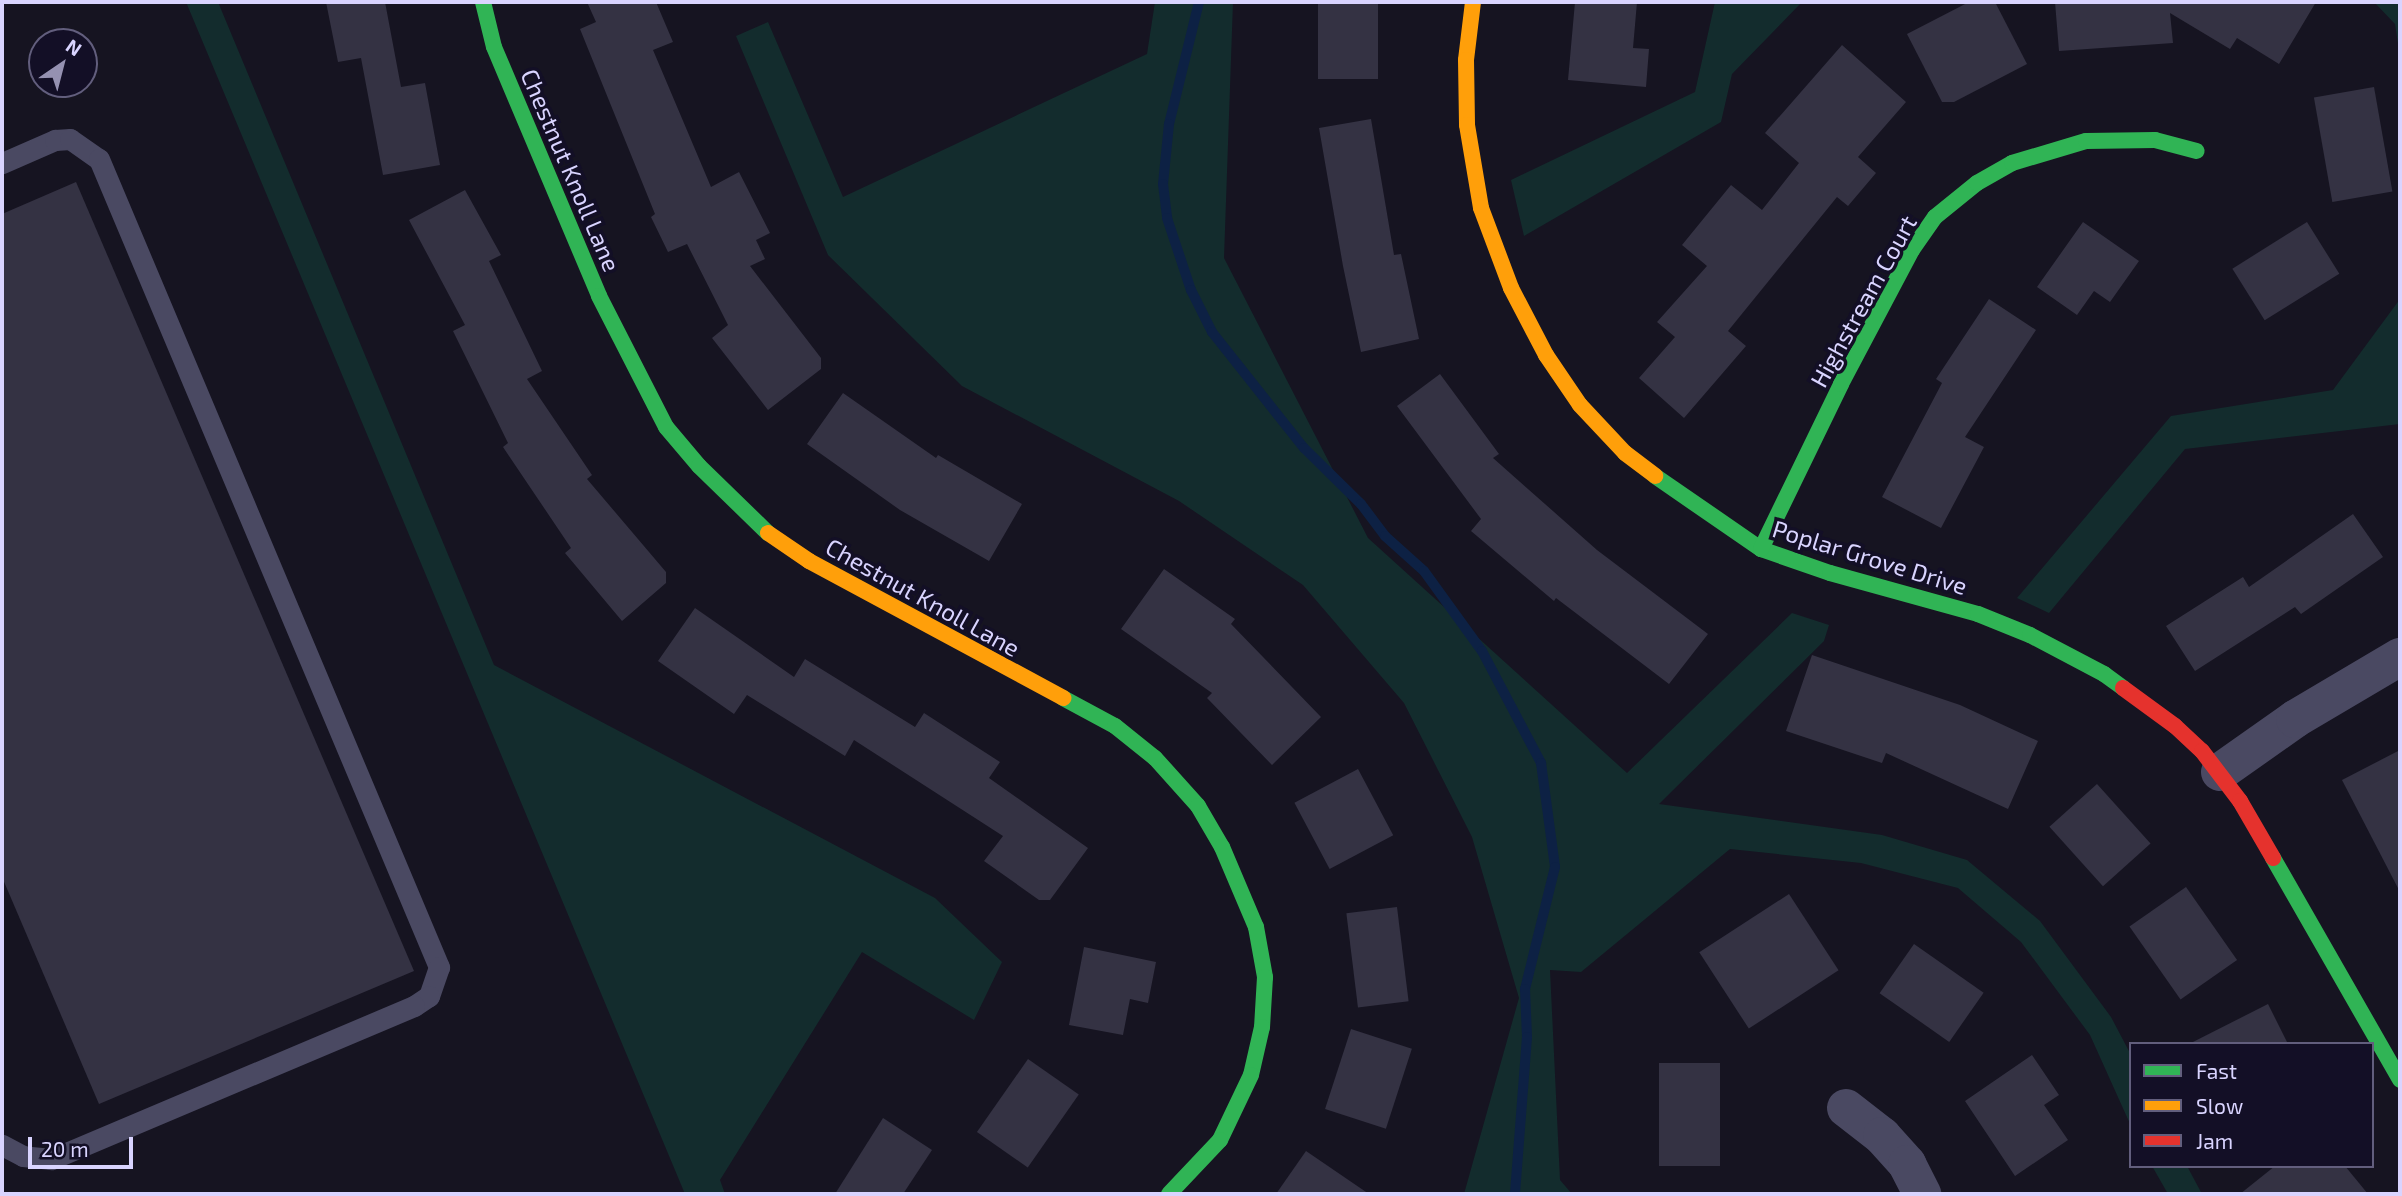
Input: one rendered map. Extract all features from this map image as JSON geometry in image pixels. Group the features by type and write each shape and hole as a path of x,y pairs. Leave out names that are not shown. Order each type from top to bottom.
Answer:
{"street":[{"name":"Chestnut Knoll Lane","path":"483,2 494,47 599,296 666,427 699,466 767,532 809,561 1115,726 1155,758 1198,806 1222,847 1256,927 1265,977 1262,1027 1251,1075 1234,1116 1220,1140 1169,1194"},
{"name":"Poplar Grove Drive","path":"1473,2 1466,60 1467,125 1477,184 1489,231 1511,288 1528,321 1546,355 1580,405 1625,453 1685,499 1761,549 1830,573 1978,614 2030,635 2104,674 2143,700 2184,734 2220,772 2240,801 2400,1080"},
{"name":"Highstream Court","path":"1761,549 1841,384 1912,250 1935,217 1977,183 2012,163 2086,141 2155,140 2197,151"},
{"path":"2220,772 2295,719 2400,657"},
{"path":"1846,1108 1882,1136 1907,1164 1922,1194"}],"lane":[{"path":"2,163 55,140 70,139 99,159 439,967 429,996 414,1006 51,1158 23,1156 2,1145"}],"green space":[{"path":"186,2 218,2 494,665 935,898 1002,962 974,1020 862,952 720,1180 725,1194 685,1194"},
{"path":"1155,2 1233,2 1224,258 1368,538 1627,773 1792,613 1829,625 1824,641 1659,804 1882,835 1967,860 2040,921 2111,1017 2129,1051 2129,1122 2090,1035 2021,942 1958,888 1861,863 1730,849 1581,972 1550,970 1560,1180 1572,1194 1464,1194 1519,998 1472,837 1404,703 1303,585 1179,501 962,386 828,255 736,36 768,22 843,197 1147,54"},
{"path":"1715,2 1802,2 1732,74 1721,122 1524,236 1511,180 1695,92"},
{"path":"2374,2 2400,2 2400,57 2395,24"},
{"path":"2400,299 2400,424 2185,449 2049,613 2017,598 2171,416 2333,390"},
{"path":"2153,1168 2188,1168 2202,1194 2168,1194"}],"building":[{"path":"326,2 385,2 401,87 425,83 440,165 383,175 361,58 338,62"},
{"path":"587,2 656,2 673,42 653,50 711,187 739,172 770,233 756,240 765,259 750,266 821,358 821,369 768,410 712,338 728,325 687,244 668,252 651,217 655,214 580,29 596,22"},
{"path":"1318,2 1378,2 1378,79 1318,79"},
{"path":"1575,2 1637,2 1633,48 1649,49 1646,87 1568,80"},
{"path":"1969,2 1995,2 2027,64 1954,102 1942,102 1907,34"},
{"path":"2055,2 2316,2 2279,64 2237,38 2230,49 2170,13 2173,43 2059,51"},
{"path":"1842,45 1906,102 1858,157 1876,173 1848,206 1837,197 1728,331 1746,346 1684,418 1639,378 1675,337 1657,322 1707,266 1682,245 1731,185 1762,210 1799,163 1765,133"},
{"path":"2374,87 2392,191 2332,202 2314,98"},
{"path":"1371,119 1394,255 1401,254 1419,339 1361,352 1319,128"},
{"path":"76,182 414,971 99,1104 2,877 2,214"},
{"path":"465,190 501,255 489,261 542,371 527,379 592,475 587,479 666,572 666,583 622,621 565,553 571,548 503,447 508,443 453,331 465,325 409,220"},
{"path":"2083,222 2139,261 2110,302 2094,291 2077,315 2037,287"},
{"path":"2307,222 2339,274 2265,320 2232,269"},
{"path":"1989,299 2036,330 1965,437 1984,447 1941,528 1882,497 1942,383 1936,379"},
{"path":"1440,374 1499,454 1493,458 1597,550 1708,634 1669,684 1556,598 1554,601 1471,531 1481,519 1397,406"},
{"path":"843,393 936,458 938,455 1022,504 989,561 900,510 807,444"},
{"path":"2353,514 2383,557 2301,614 2295,607 2195,671 2166,626 2243,577 2249,587"},
{"path":"1164,569 1235,619 1231,624 1321,717 1272,765 1207,698 1212,693 1121,629"},
{"path":"695,608 794,677 805,659 915,727 924,713 1000,762 989,778 1088,848 1050,900 1039,900 984,861 1003,836 854,740 845,756 747,695 734,714 658,661"},
{"path":"1812,655 1960,705 2038,741 2008,809 1886,753 1882,763 1786,731"},
{"path":"2400,750 2400,892 2342,780"},
{"path":"1358,769 1393,835 1330,869 1294,803"},
{"path":"2097,784 2151,843 2103,886 2049,827"},
{"path":"2186,887 2237,960 2181,999 2129,927"},
{"path":"1789,894 1839,970 1749,1029 1699,952"},
{"path":"1397,907 1409,1001 1358,1008 1346,913"},
{"path":"1914,944 1984,993 1949,1042 1880,993"},
{"path":"1084,947 1156,962 1148,1003 1130,999 1123,1035 1069,1025"},
{"path":"2268,1004 2287,1042 2193,1042"},
{"path":"1351,1029 1412,1049 1386,1129 1325,1109"},
{"path":"2032,1055 2059,1095 2044,1105 2068,1140 2015,1176 1965,1101"},
{"path":"1028,1059 1079,1095 1028,1167 977,1132"},
{"path":"1659,1063 1720,1063 1720,1166 1659,1166"},
{"path":"883,1118 932,1150 903,1194 835,1194"},
{"path":"1306,1151 1369,1194 1276,1194"},
{"path":"2272,1168 2347,1168 2368,1194 2240,1194"}],"waterway":[{"path":"1199,2 1169,124 1163,184 1167,218 1191,290 1212,332 1304,448 1361,504 1385,536 1424,571 1482,651 1541,763 1555,867 1525,989 1527,1037 1515,1194"}],"traffic: fast":[{"path":"483,2 494,47 599,296 666,427 699,466 768,533"},
{"path":"1761,549 1841,384 1912,250 1935,217 1977,183 2012,163 2086,141 2155,140 2197,151"},
{"path":"1655,476 1761,549 1830,573 1978,614 2030,635 2104,674 2123,688"},
{"path":"1063,698 1115,726 1155,758 1198,806 1222,847 1256,927 1265,977 1262,1027 1251,1075 1220,1140 1169,1194"},
{"path":"2273,858 2400,1080"}],"traffic: slow":[{"path":"1473,2 1466,60 1467,125 1481,208 1511,288 1546,355 1580,405 1625,453 1655,476"},
{"path":"768,533 809,561 1063,698"}],"traffic: jam":[{"path":"2123,688 2175,726 2202,751 2240,801 2273,858"}]}
